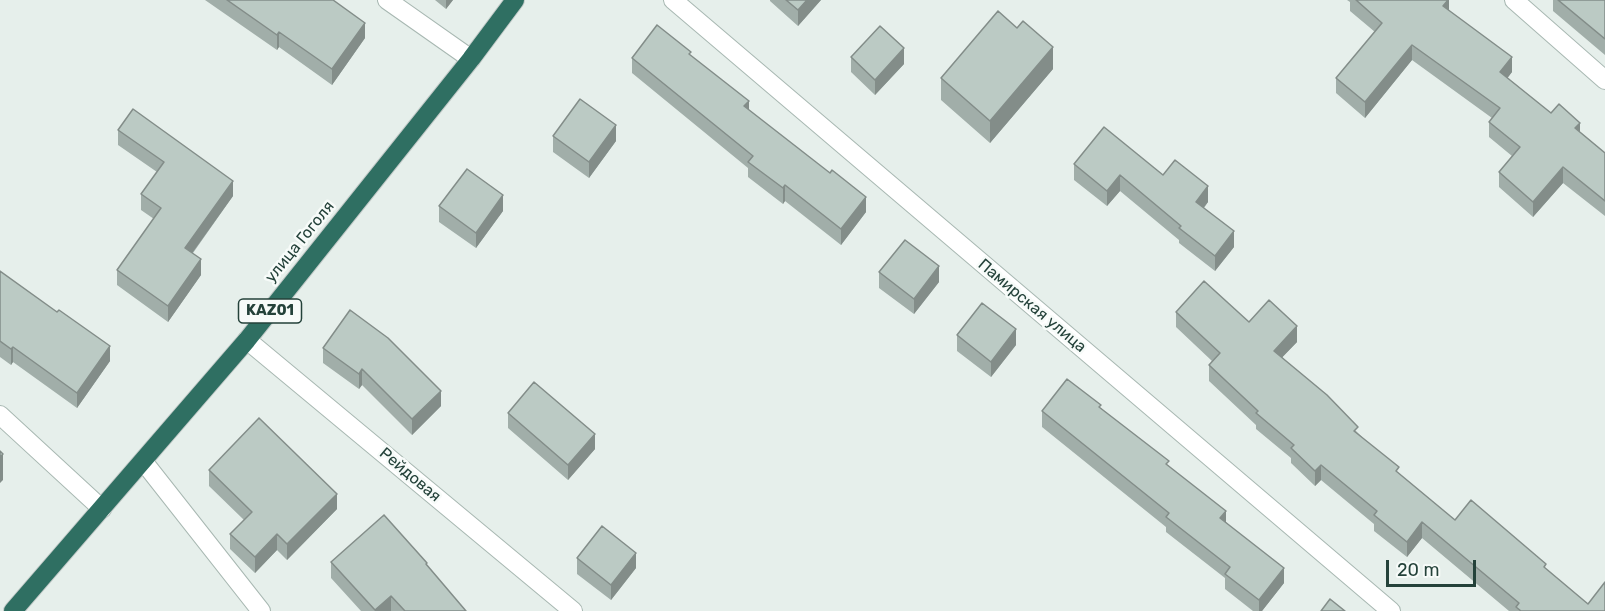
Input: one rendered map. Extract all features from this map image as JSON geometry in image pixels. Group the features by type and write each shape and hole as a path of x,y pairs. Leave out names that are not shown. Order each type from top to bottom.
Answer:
{"highway":[{"name":"улица Гоголя","path":"13,611 247,340 515,0"}],"street":[{"path":"387,0 471,58"},
{"name":"Памирская улица","path":"673,0 1391,611"},
{"path":"1514,0 1605,80"},
{"name":"Рейдовая","path":"247,340 573,611"},
{"path":"0,415 102,509"},
{"path":"143,461 261,611"}],"building":[{"path":"227,0 333,0 365,23 332,69 279,32 277,35"},
{"path":"786,0 807,0 798,10"},
{"path":"1356,0 1448,0 1443,6 1512,57 1500,72 1551,113 1559,104 1580,123 1575,128 1605,153 1605,201 1563,167 1533,202 1499,172 1520,147 1489,122 1500,108 1412,45 1365,102 1336,78 1382,23"},
{"path":"1558,0 1605,0 1605,39"},
{"path":"998,11 1017,28 1023,21 1053,47 990,121 941,78"},
{"path":"657,25 691,52 689,54 749,101 744,106 830,173 832,170 866,197 841,229 785,185 783,188 748,162 753,156 632,58"},
{"path":"880,26 904,48 875,80 851,57"},
{"path":"580,99 616,125 589,162 553,136"},
{"path":"133,109 233,181 185,248 201,259 168,306 117,270 161,208 141,194 164,162 118,130"},
{"path":"1104,127 1163,175 1175,160 1208,186 1196,202 1234,231 1215,256 1179,228 1181,226 1120,175 1107,191 1074,164"},
{"path":"467,169 503,195 476,233 439,206"},
{"path":"905,240 939,266 914,299 879,272"},
{"path":"0,271 110,346 77,393 13,347 11,349 0,341"},
{"path":"1204,281 1249,322 1269,300 1297,326 1274,351 1327,395 1358,427 1354,431 1399,467 1396,471 1455,520 1471,500 1546,564 1544,567 1588,604 1605,582 1605,611 1521,611 1516,607 1519,603 1422,522 1407,542 1374,515 1377,511 1321,465 1315,471 1291,448 1294,445 1256,413 1258,411 1209,365 1220,353 1176,312"},
{"path":"982,303 1016,329 991,362 957,335"},
{"path":"350,310 388,338 441,391 412,419 362,369 359,374 323,348"},
{"path":"1067,379 1169,461 1166,464 1226,511 1220,518 1284,568 1259,600 1225,574 1230,567 1166,517 1169,513 1042,411"},
{"path":"534,382 595,434 568,465 508,413"},
{"path":"259,418 337,494 287,544 277,534 255,557 230,534 252,512 209,470"},
{"path":"384,515 466,611 405,611 391,596 375,610 331,562"},
{"path":"602,526 636,553 611,585 577,558"},
{"path":"1330,599 1345,611 1321,611"}]}
